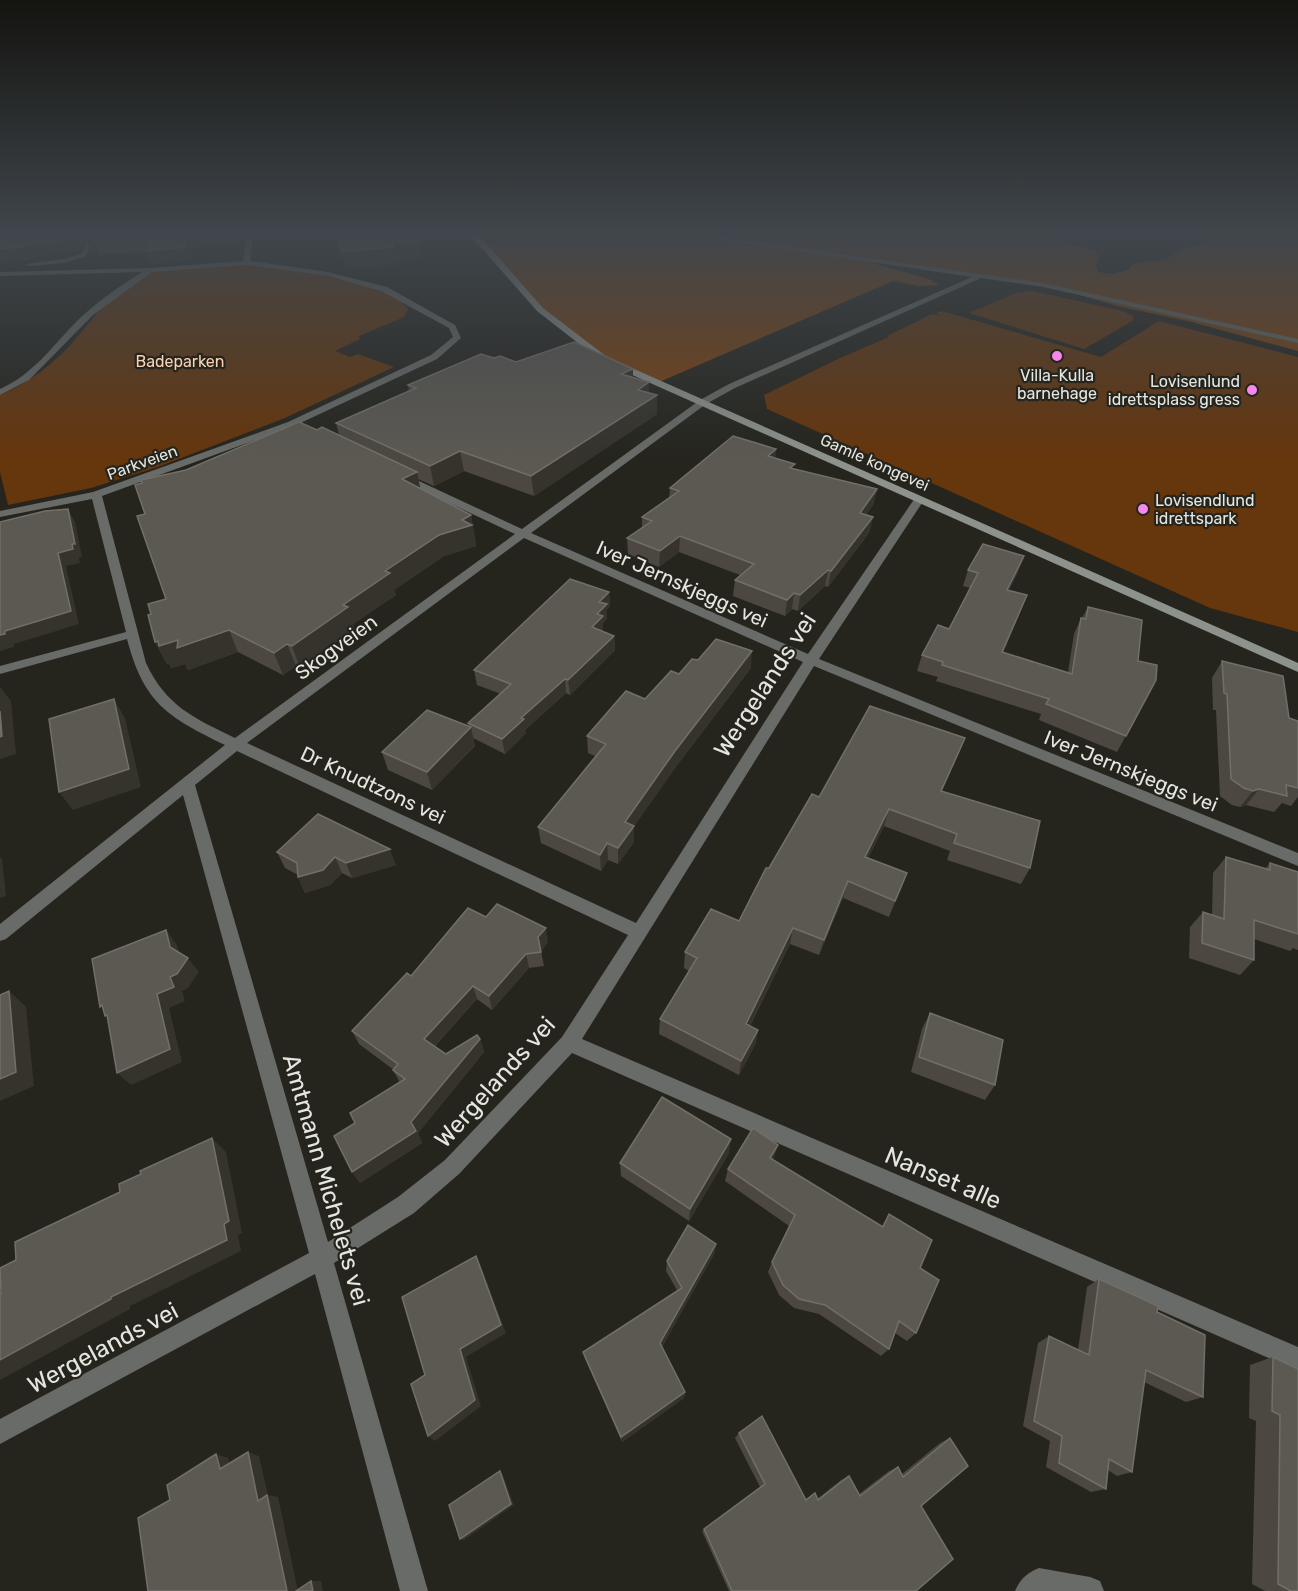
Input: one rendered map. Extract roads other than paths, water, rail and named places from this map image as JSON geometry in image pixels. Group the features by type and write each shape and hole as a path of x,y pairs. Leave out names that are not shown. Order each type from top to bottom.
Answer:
{"street":[{"path":"3,391 27,377 57,350 94,309"},
{"path":"291,424 434,357 457,338 452,327 420,309"},
{"name":"Gamle kongevei","path":"540,309 559,327 604,359 1298,668"},
{"name":"Skogveien","path":"0,934 236,744 703,402 743,381 905,309"},
{"path":"1153,309 1298,341"},
{"path":"291,424 312,434"},
{"name":"Parkveien","path":"0,514 96,495 291,424"},
{"name":"Iver Jernskjeggs vei","path":"386,470 522,535 811,661 1298,860"},
{"name":"Dr Knudtzons vei","path":"96,495 147,684 158,698 188,720 236,744 639,932"},
{"name":"Wergelands vei","path":"0,1432 321,1259 406,1205 452,1167 569,1043 811,661 919,500"},
{"path":"0,670 132,634"},
{"name":"Amtmann Michelets vei","path":"187,784 321,1259 355,1369 414,1591"},
{"name":"Nanset alle","path":"569,1043 1298,1359"},
{"path":"1029,1591 1039,1582 1090,1591"}],"place":[{"name":"Villa-Kulla barnehage","path":"1057,356"},
{"name":"Lovisenlund idrettsplass gress","path":"1252,390"},
{"name":"Lovisendlund idrettspark","path":"1143,509"}],"park label":[{"name":"Badeparken","path":"180,361"}]}
